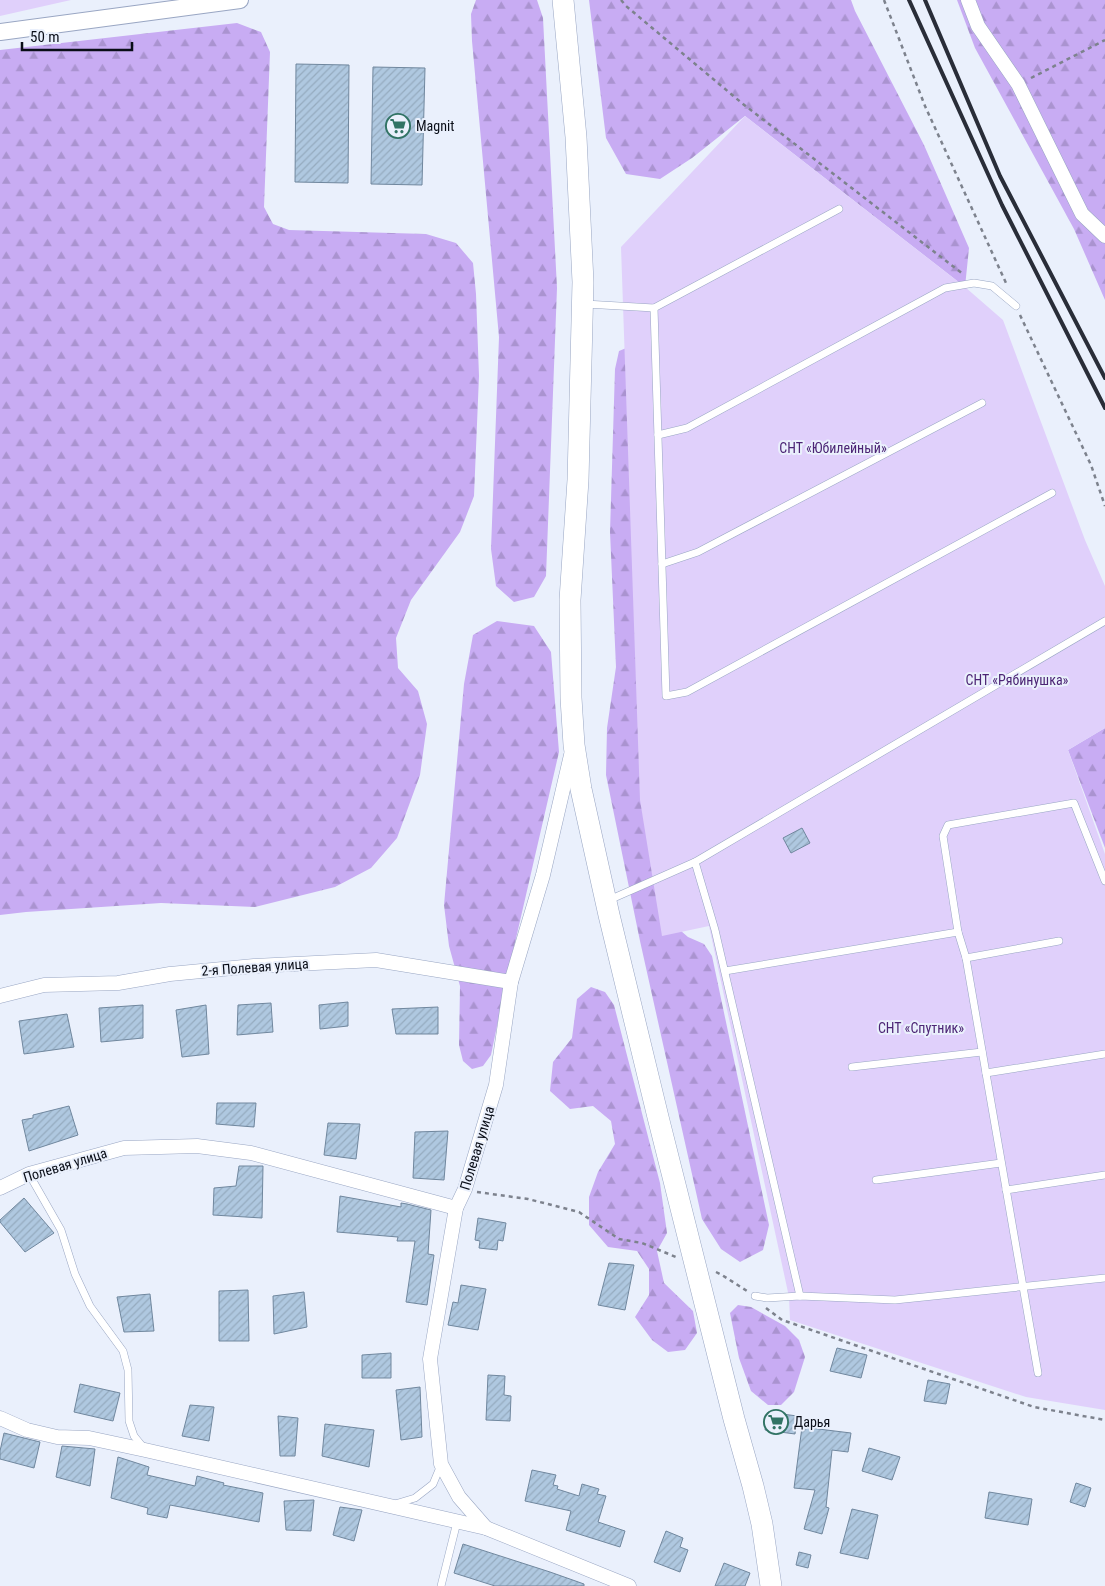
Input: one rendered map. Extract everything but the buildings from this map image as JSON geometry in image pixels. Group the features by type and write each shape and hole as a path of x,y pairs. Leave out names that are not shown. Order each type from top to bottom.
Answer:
{"main road":[{"path":"563,0 576,137 581,220 582,304 578,480 570,600 571,698 574,745 581,789 606,901 694,1264 762,1524 771,1586"}],"street":[{"path":"0,32 240,0"},
{"path":"968,0 978,26 1018,84 1082,214 1105,236"},
{"name":"Полевая улица","path":"0,1188 29,1174 124,1148 197,1146 251,1153 456,1208 465,1189 496,1085 511,982 543,875 574,745"},
{"name":"2-я Полевая улица","path":"0,996 44,985 118,983 170,974 254,966 376,960 511,982"},
{"path":"456,1208 430,1359 441,1464 459,1497 486,1528"},
{"path":"0,1418 27,1430 56,1437 89,1438 486,1528 629,1586"}],"lane":[{"path":"582,304 654,308 839,209"},
{"path":"658,435 687,428 945,288 974,282 992,286 1016,306"},
{"path":"654,308 666,696 687,692 1052,493"},
{"path":"662,564 698,552 982,403"},
{"path":"606,901 695,862 1105,621"},
{"path":"1038,1373 966,958 958,932 943,836 948,825 1074,803 1105,881"},
{"path":"695,862 715,930 800,1296"},
{"path":"724,971 958,932"},
{"path":"966,958 1059,941"},
{"path":"852,1066 982,1052"},
{"path":"986,1073 1105,1054"},
{"path":"876,1180 1002,1163"},
{"path":"29,1174 61,1230 75,1274 90,1306 123,1351 128,1370 129,1421 134,1436 145,1450"},
{"path":"1006,1190 1105,1175"},
{"path":"755,1296 767,1298 800,1296 895,1300 1105,1278"},
{"path":"389,1506 415,1498 433,1484 441,1464"},
{"path":"441,1586 457,1522"}],"path":[{"path":"621,0 743,104 974,282"},
{"path":"884,0 925,106 1091,465 1105,506"},
{"path":"1018,84 1105,40"},
{"path":"465,1189 473,1192 528,1200 579,1212 619,1239 642,1243 722,1275 755,1296 768,1310 782,1320 1034,1407 1105,1420"}],"green space":[{"path":"0,0 71,0 0,16"},
{"path":"476,0 537,0 543,18 557,288 546,576 534,597 514,602 496,586 491,549 499,337 472,41 471,14"},
{"path":"589,0 851,0 924,145 969,248 965,287 745,116 692,158 660,179 626,174 606,138"},
{"path":"957,0 1105,0 1105,300 1074,229 975,48"},
{"path":"237,23 261,32 270,52 264,207 273,224 289,230 426,234 456,243 473,263 479,376 474,496 460,532 411,600 396,638 398,668 418,691 427,724 420,775 397,838 371,868 335,887 255,907 161,903 0,915 0,50"},
{"path":"745,116 965,287 1003,320 1085,540 1105,586 1105,728 1068,750 1105,854 1105,1410 1026,1397 790,1320 789,1297 709,926 662,936 640,800 621,247"},
{"path":"631,346 674,925 688,937 704,944 712,956 769,1225 763,1250 740,1262 721,1249 702,1219 640,941 606,775 607,728 616,667 610,532 615,369 619,351"},
{"path":"497,621 534,626 551,652 559,752 491,1055 483,1066 472,1069 463,1061 459,1045 460,986 449,946 444,905 464,684 473,635"},
{"path":"1105,728 1105,848 1068,750"},
{"path":"591,987 605,992 614,1005 660,1183 667,1233 657,1251 664,1283 693,1311 697,1333 685,1350 668,1352 652,1340 635,1317 649,1295 649,1269 637,1251 608,1247 589,1225 589,1197 598,1172 615,1144 611,1121 593,1106 570,1109 550,1091 553,1062 572,1038 577,999"},
{"path":"738,1305 751,1307 785,1326 799,1340 805,1357 794,1392 781,1405 768,1405 751,1391 739,1358 730,1313"}],"railway":[{"path":"909,0 1002,205 1105,408"},
{"path":"925,0 1000,176 1105,378"}],"place":[{"name":"Magnit","path":"398,126"},
{"name":"Дарья","path":"776,1422"}],"park label":[{"name":"СНТ «Юбилейный»","path":"833,448"},
{"name":"СНТ «Рябинушка»","path":"1017,680"},
{"name":"СНТ «Спутник»","path":"921,1028"}]}
